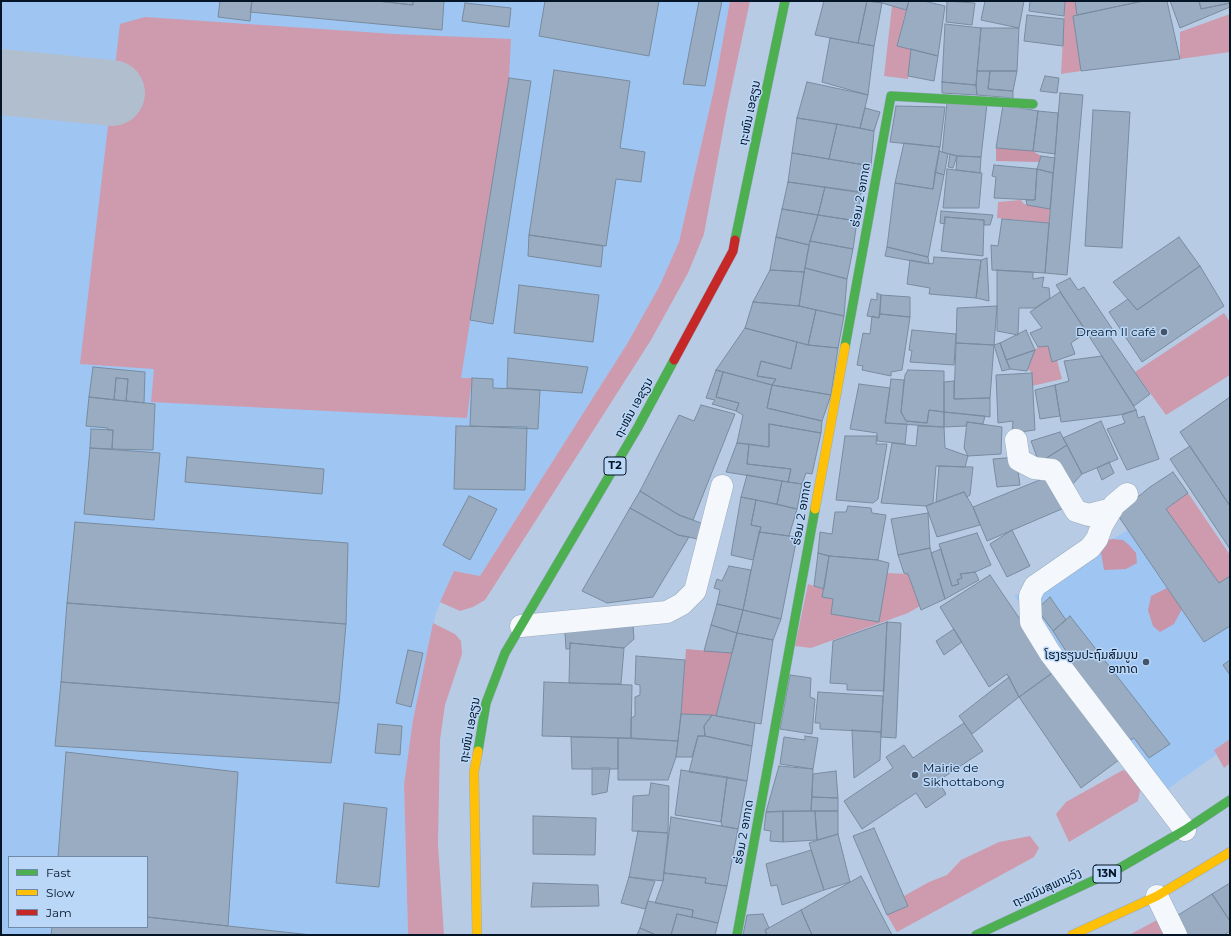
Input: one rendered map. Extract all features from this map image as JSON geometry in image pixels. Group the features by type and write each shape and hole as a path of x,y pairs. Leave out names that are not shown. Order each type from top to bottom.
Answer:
{"main road":[{"name":"ຖະໜົນ ເອຊຽນ","path":"478,934 474,772 486,703 505,653 638,427 733,251 785,1"},
{"name":"ຮ່ອມ 2 ອາກາດ","path":"737,935 891,96 1033,104"},
{"name":"ຖະຫນົນສຸພານຸວົງ","path":"976,935 1118,869 1185,830 1230,800"},
{"path":"1072,935 1157,896 1230,852"}],"street":[{"path":"1016,440 1019,460 1034,468 1052,470 1076,511 1089,515 1119,502 1102,525 1097,540 1090,548 1035,586 1030,596 1031,622 1050,653 1185,830"},
{"path":"521,626 667,612 682,604 695,591 722,486"},
{"path":"1157,896 1176,935"}],"shaded area":[{"path":"1,1 730,1 714,89 679,242 659,287 627,344 480,576 454,571 436,613 413,720 404,784 408,935 1,935"},
{"path":"730,1 750,1 727,109 704,234 688,273 651,340 485,600 473,607 460,611 440,602 454,571 480,576 627,344 659,287 679,242 714,89"},
{"path":"1065,1 1075,1 1077,15 1073,16 1081,71 1061,74"},
{"path":"892,6 906,10 897,46 911,49 908,79 884,76"},
{"path":"1230,14 1230,52 1180,59 1180,32"},
{"path":"145,17 394,34 511,39 509,78 461,378 472,378 467,418 151,402 154,369 80,364 120,24"},
{"path":"996,148 1033,151 1041,156 1039,162 996,161"},
{"path":"1021,200 1024,204 1050,209 1049,223 997,218 998,202"},
{"path":"1224,313 1230,322 1230,375 1166,415 1135,372"},
{"path":"1048,346 1052,360 1057,360 1062,379 1032,386 1032,373 1028,369 1035,350 1038,347"},
{"path":"1188,493 1230,555 1230,576 1219,583 1166,509"},
{"name":"ໂຮງຮຽນປະຖົມສົມບູນ ອາກາດ","path":"1128,530 1204,642 1230,626 1230,660 1223,665 1230,675 1230,745 1165,791 1014,596"},
{"path":"1108,540 1123,540 1129,545 1136,553 1137,563 1126,569 1104,570 1100,547"},
{"path":"887,573 908,574 920,606 908,613 811,648 795,646 808,584 824,589 833,599 831,614 879,622"},
{"path":"1167,588 1182,609 1174,624 1160,632 1153,626 1148,610 1151,596"},
{"path":"433,623 455,634 461,641 462,654 445,705 440,740 438,844 444,935 408,935 404,784 413,720"},
{"path":"686,649 732,653 716,716 681,714"},
{"path":"1230,739 1230,763 1224,768 1214,750"},
{"path":"1123,770 1142,781 1138,801 1069,842 1056,814 1066,802"},
{"path":"1030,836 1039,848 1034,857 897,932 887,915 908,906 904,896 929,882 947,875 961,860 999,842"},
{"path":"1157,920 1165,935 1129,935"}],"building":[{"path":"220,1 252,1 250,21 218,17"},
{"path":"252,1 377,1 413,5 413,1 444,1 442,30 250,12"},
{"path":"377,1 413,1 413,5"},
{"path":"545,1 659,1 649,56 539,36"},
{"path":"699,1 722,1 705,86 683,84"},
{"path":"824,1 867,1 858,43 815,35"},
{"path":"867,1 882,3 874,46 858,43"},
{"path":"869,1 909,1 906,10"},
{"path":"909,1 924,1 945,6 938,56 897,46"},
{"path":"944,1 975,3 972,25 946,22 947,2"},
{"path":"985,1 1024,1 1019,28 981,20"},
{"path":"1030,1 1065,1 1064,16 1029,11"},
{"path":"1075,1 1143,1 1077,15"},
{"path":"1143,1 1167,1 1180,59 1081,71 1073,16"},
{"path":"1170,1 1199,1 1201,9 1230,3 1230,7 1180,28"},
{"path":"1199,1 1230,1 1230,3 1201,9"},
{"path":"465,3 511,8 509,27 462,21"},
{"path":"1027,15 1064,19 1063,46 1024,41"},
{"path":"945,24 981,28 976,85 942,82"},
{"path":"981,28 1019,28 1017,71 977,71"},
{"path":"830,38 874,46 868,95 822,82"},
{"path":"911,49 938,56 934,81 908,76"},
{"path":"554,70 630,81 620,148 645,152 641,182 616,179 606,246 529,235"},
{"path":"977,71 990,71 988,89 1013,91 1013,98 977,95"},
{"path":"990,71 1017,71 1013,91 988,89"},
{"path":"1045,76 1059,78 1057,93 1040,91"},
{"path":"509,78 531,81 493,324 470,320"},
{"path":"807,82 868,95 860,128 797,118"},
{"path":"942,82 976,85 977,95 942,93"},
{"path":"1060,93 1083,95 1067,275 1045,273"},
{"path":"947,103 987,104 981,157 957,156 942,152"},
{"path":"1003,105 1038,111 1033,151 996,148"},
{"path":"896,106 945,107 940,147 890,142"},
{"path":"865,108 880,112 874,131 860,128"},
{"path":"1093,110 1130,112 1122,248 1085,246"},
{"path":"1038,111 1058,113 1055,154 1033,151"},
{"path":"797,118 837,124 829,159 792,153"},
{"path":"837,124 874,131 871,166 829,159"},
{"path":"904,143 940,147 933,189 895,183"},
{"path":"939,151 948,154 944,175 935,172"},
{"path":"792,153 871,166 863,193 788,182"},
{"path":"950,154 957,156 953,168 948,167"},
{"path":"957,156 981,157 980,173 956,170"},
{"path":"1041,156 1055,158 1053,173 1037,169"},
{"path":"994,165 1037,169 1035,200 994,198 996,177 992,176"},
{"path":"947,169 982,173 979,208 943,208"},
{"path":"1037,169 1053,173 1050,209 1027,205 1026,200 1035,200"},
{"path":"935,172 944,175 928,257 887,247 895,183 933,189"},
{"path":"788,182 825,187 818,215 782,209"},
{"path":"825,187 861,192 857,221 818,215"},
{"path":"782,209 818,215 809,245 776,237"},
{"path":"941,211 993,215 990,225 984,225 984,220 945,217 945,224 940,223"},
{"path":"818,215 857,221 853,249 810,241"},
{"path":"945,217 984,220 983,256 941,251"},
{"path":"1002,219 1049,223 1045,273 992,270 991,245 998,246"},
{"path":"529,235 603,246 601,267 528,256"},
{"path":"776,237 809,245 804,272 770,270"},
{"path":"1179,237 1200,266 1137,310 1113,282"},
{"path":"810,241 853,249 847,279 805,268"},
{"path":"887,247 928,257 929,264 885,256"},
{"path":"934,257 981,260 976,298 929,294 930,288 907,284 910,260 933,264"},
{"path":"987,258 989,301 976,298 981,260"},
{"path":"1200,266 1224,306 1142,362 1109,312 1128,299 1137,310"},
{"path":"805,268 847,279 844,316 799,306"},
{"path":"770,270 804,272 799,306 753,302"},
{"path":"997,270 1033,272 1033,279 1044,277 1042,287 1049,288 1050,298 1035,308 1019,308 1018,335 997,331"},
{"path":"1070,278 1078,290 1084,287 1113,330 1111,338 1150,394 1134,406 1056,285"},
{"path":"519,285 599,295 593,342 514,333"},
{"path":"1060,292 1087,332 1071,343 1075,354 1052,362 1048,346 1038,347 1030,333 1042,328 1030,312"},
{"path":"877,293 881,295 879,318 867,316 871,299 877,300"},
{"path":"881,295 910,297 910,317 880,314"},
{"path":"753,302 799,306 816,310 808,345 745,328"},
{"path":"997,306 994,345 956,343 957,308"},
{"path":"816,310 844,316 838,348 808,345"},
{"path":"880,314 910,317 902,370 891,372 891,376 862,370 863,366 857,365 863,333 870,334 872,316 879,318"},
{"path":"745,328 797,342 791,369 761,361 757,376 776,379 772,385 716,370"},
{"path":"912,330 956,334 954,365 910,362 912,351 909,350"},
{"path":"1026,330 1035,350 1006,360 1000,343"},
{"path":"797,342 808,345 838,348 831,395 772,385 776,379 757,376 761,361 791,369"},
{"path":"956,343 994,345 990,398 954,399"},
{"path":"1000,343 1010,369 1002,371 994,345"},
{"path":"1035,350 1027,371 1010,369 1006,360"},
{"path":"1102,356 1136,410 1119,415 1061,422 1055,385 1069,381 1064,361"},
{"path":"508,358 588,367 582,393 507,388"},
{"path":"93,367 145,372 144,403 126,401 128,379 116,378 114,400 89,397"},
{"path":"716,370 723,372 716,397 739,403 736,411 712,404 715,400 706,398"},
{"path":"908,370 944,371 944,412 929,410 927,423 906,421 901,412 905,375"},
{"path":"723,372 772,385 767,408 822,421 821,433 769,424 769,447 737,443 743,415 736,411 739,403 716,397"},
{"path":"1032,373 1035,430 1012,433 1013,421 998,423 996,375"},
{"path":"116,378 128,379 126,401 114,400"},
{"path":"472,378 493,379 493,388 540,390 538,429 470,426"},
{"path":"891,379 904,380 901,412 906,421 927,423 929,410 944,412 944,427 885,423"},
{"path":"954,381 954,399 990,398 990,417 944,412 944,382"},
{"path":"859,384 890,388 885,423 907,424 905,444 877,441 877,433 850,429"},
{"path":"772,385 831,395 822,421 767,408"},
{"path":"1055,385 1060,416 1040,419 1035,390"},
{"path":"89,397 155,404 153,450 112,449 113,430 108,430 108,428 86,426"},
{"path":"1230,397 1230,506 1180,432"},
{"path":"701,405 735,414 693,520 679,515 640,491 679,415 694,421"},
{"path":"1136,410 1138,418 1144,416 1159,459 1127,470 1107,429 1125,423 1122,415"},
{"path":"944,412 985,416 983,424 967,422 966,426 944,427"},
{"path":"1101,421 1118,459 1082,474 1063,438"},
{"path":"967,422 1002,427 1001,454 968,456 964,448"},
{"path":"769,424 821,433 812,474 806,473 802,484 788,482 791,469 747,464 749,444 769,447"},
{"path":"456,426 527,427 525,490 454,489"},
{"path":"918,426 944,427 945,448 968,456 965,467 936,466 933,503 926,506 881,503 892,443 916,446"},
{"path":"91,429 113,430 112,449 90,448"},
{"path":"1060,432 1067,445 1045,459 1038,460 1031,441"},
{"path":"845,436 877,436 876,444 887,444 878,499 873,503 836,500"},
{"path":"737,443 749,444 747,464 791,469 788,482 726,472"},
{"path":"1067,445 1082,474 1069,488 1045,459"},
{"path":"1190,446 1230,506 1230,549 1170,459"},
{"path":"90,448 160,453 154,520 84,514"},
{"path":"187,457 324,469 322,494 185,482"},
{"path":"1016,457 1020,485 997,487 993,459"},
{"path":"1109,462 1114,473 1102,480 1097,468"},
{"path":"939,466 973,467 970,495 967,497 964,492 936,502"},
{"path":"1173,472 1188,493 1166,509 1219,583 1230,576 1230,626 1204,642 1117,514 1150,487"},
{"path":"747,475 782,481 777,504 741,497"},
{"path":"1047,477 1064,508 987,541 973,507"},
{"path":"782,481 802,484 797,509 777,504"},
{"path":"640,491 679,515 701,523 698,539 678,535 630,508"},
{"path":"964,492 973,507 980,525 937,537 926,506"},
{"path":"469,496 497,509 470,560 443,545"},
{"path":"741,497 756,500 751,525 761,527 753,560 731,555"},
{"path":"756,500 797,509 789,536 759,532 761,527 751,525"},
{"path":"848,506 871,508 872,513 886,515 878,560 829,556 818,553 820,532 832,534 835,512 846,512"},
{"path":"630,508 678,535 689,537 653,597 607,603 582,591"},
{"path":"928,513 930,548 898,555 891,519"},
{"path":"75,522 348,543 346,624 67,603"},
{"path":"1012,530 1030,566 1007,577 990,544"},
{"path":"759,532 797,537 781,619 743,610"},
{"path":"977,533 991,565 975,572 960,574 962,578 957,580 959,584 952,586 939,544"},
{"path":"930,548 945,599 921,610 908,574 904,573 898,555"},
{"path":"941,549 952,586 959,584 957,580 962,578 960,574 975,572 979,580 945,599 931,553"},
{"path":"818,553 829,556 824,589 814,586"},
{"path":"829,556 878,560 889,563 879,622 831,614 833,599 822,597"},
{"path":"729,566 751,570 743,610 717,604 720,590 714,588 717,579 722,581"},
{"path":"990,575 1055,671 1019,697 1007,674 989,687 940,607"},
{"path":"1050,597 1066,620 1053,631 1037,609"},
{"path":"67,603 346,624 339,703 61,682"},
{"path":"717,604 743,610 737,633 711,625"},
{"path":"743,610 781,619 773,640 737,633"},
{"path":"1070,616 1170,744 1149,758 1134,738 1128,741 1061,655 1066,651 1053,631"},
{"path":"887,622 901,623 896,738 881,737"},
{"path":"887,622 884,691 847,690 847,684 830,683 833,641"},
{"path":"711,625 737,633 732,653 704,651"},
{"path":"633,626 634,639 624,648 570,643 570,649 566,649 565,632"},
{"path":"954,629 962,642 944,655 936,641"},
{"path":"737,633 773,640 761,724 716,716"},
{"path":"570,643 624,648 621,684 569,683"},
{"path":"408,650 423,653 411,707 396,703"},
{"path":"636,656 685,660 678,741 631,738 631,718 635,716 635,697 640,695 640,685 635,684"},
{"path":"1230,660 1230,675 1223,665"},
{"path":"1055,671 1123,757 1081,788 1019,697"},
{"path":"790,675 811,678 810,697 815,699 812,734 780,729"},
{"path":"1009,677 1019,697 972,734 959,716"},
{"path":"61,682 339,703 331,763 55,746"},
{"path":"544,682 632,685 631,738 542,736"},
{"path":"818,692 883,696 881,732 820,729 820,723 815,723"},
{"path":"681,714 712,715 704,726 705,736 698,736 692,757 676,757"},
{"path":"712,715 755,723 752,746 705,736 704,726"},
{"name":"Mairie de Sikhottabong","path":"964,723 983,751 938,781 946,794 926,808 916,793 862,829 844,801 893,768 886,757 904,745 913,758"},
{"path":"378,724 402,726 400,755 375,753"},
{"path":"852,730 881,732 880,760 854,778"},
{"path":"698,736 705,736 752,746 747,781 689,772"},
{"path":"805,736 818,738 813,769 780,764 784,737 805,740"},
{"path":"571,737 618,738 618,769 572,769"},
{"path":"618,738 678,741 676,757 668,780 618,780"},
{"path":"66,752 238,772 228,926 148,917 148,856 58,856"},
{"path":"779,766 813,769 811,811 766,812"},
{"path":"592,768 610,768 607,792 592,795"},
{"path":"681,770 727,777 721,822 675,815"},
{"path":"836,771 838,798 812,797 813,774"},
{"path":"727,777 747,781 738,829 722,826 721,822"},
{"path":"651,783 669,786 668,833 632,831 633,796 649,795"},
{"path":"812,797 838,798 838,811 811,811"},
{"path":"344,803 387,808 379,887 336,883"},
{"path":"783,811 815,811 817,840 783,842"},
{"path":"783,811 783,842 770,841 771,831 764,830 766,812"},
{"path":"815,811 838,811 838,834 817,840"},
{"path":"533,816 596,818 595,855 533,854"},
{"path":"671,817 738,829 727,886 705,883 706,878 664,873"},
{"path":"874,828 908,906 887,915 853,836"},
{"path":"638,831 668,833 663,881 629,877"},
{"path":"838,834 850,882 824,890 809,843"},
{"path":"811,850 824,890 782,905 777,885 771,886 766,864"},
{"path":"664,873 706,878 705,883 727,886 718,923 692,917 693,910 655,903 663,881"},
{"path":"861,876 892,935 812,935 801,910"},
{"path":"629,877 655,881 645,909 621,903"},
{"path":"533,883 598,885 599,906 531,907"},
{"path":"1230,883 1230,921 1212,894"},
{"path":"1212,894 1230,921 1230,931 1224,935 1184,935 1175,917"},
{"path":"648,901 693,910 692,917 677,914 671,935 656,935 640,928"},
{"path":"801,910 812,935 767,935 765,930"},
{"path":"677,914 718,923 715,935 671,935"},
{"path":"763,914 769,928 765,930 767,935 743,935 747,915"},
{"path":"148,917 312,935 51,935 52,928 148,928"},
{"path":"640,928 654,934 654,935 637,935"}],"taxiway":[{"path":"1,82 112,93"}],"traffic: fast":[{"path":"735,240 785,1"},
{"path":"845,347 891,96 1033,104"},
{"path":"478,751 486,703 505,653 638,427 674,360"},
{"path":"737,935 815,509"},
{"path":"976,935 1118,869 1185,830 1230,800"}],"traffic: slow":[{"path":"815,509 845,347"},
{"path":"477,935 474,772 478,751"},
{"path":"1072,935 1157,896 1230,852"}],"traffic: jam":[{"path":"674,360 733,251 735,240"}],"place":[{"name":"Dream II café","path":"1164,332"},
{"name":"ໂຮງຮຽນປະຖົມສົມບູນ ອາກາດ","path":"1146,662"},
{"name":"Mairie de Sikhottabong","path":"915,775"}]}
